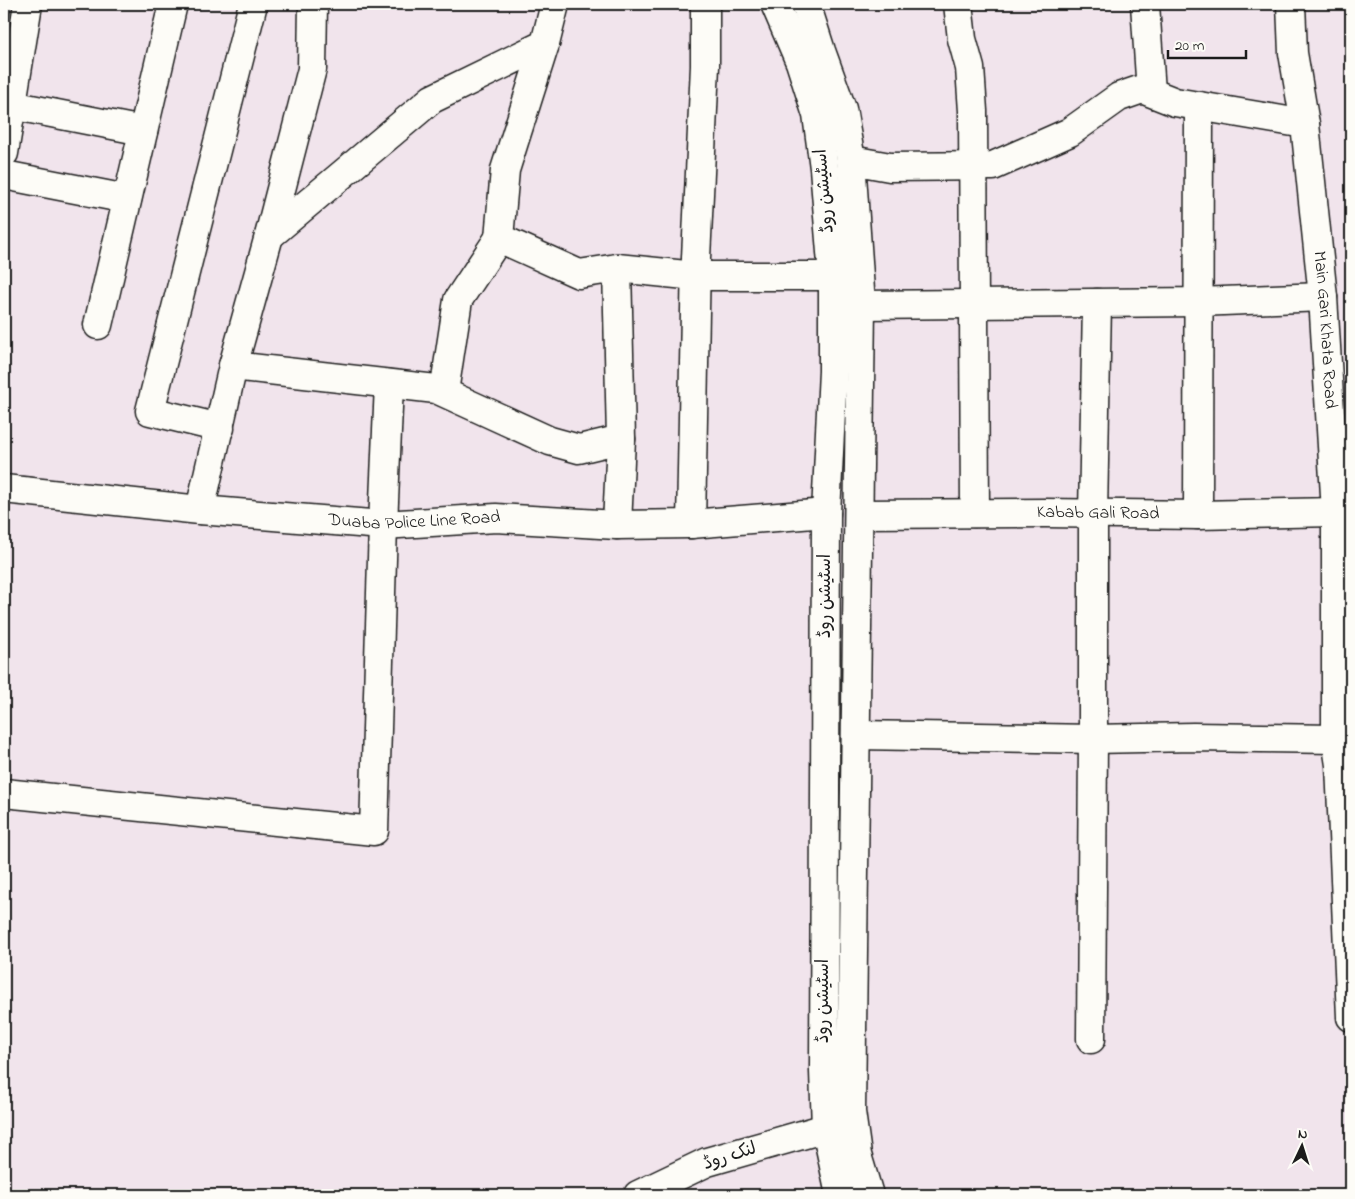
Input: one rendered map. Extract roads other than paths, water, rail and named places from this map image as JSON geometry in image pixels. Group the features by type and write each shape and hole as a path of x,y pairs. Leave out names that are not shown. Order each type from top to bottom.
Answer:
{"street":[{"path":"4,153 28,4"},
{"path":"98,325 173,4"},
{"path":"220,428 150,411 253,4"},
{"path":"200,510 233,366 312,69 313,4"},
{"path":"444,392 458,300 499,238 505,170 545,44 555,4"},
{"path":"691,524 696,276 705,66 705,4"},
{"name":"اسٹیشن روڈ","path":"775,4 800,62 817,115 824,168 833,276 832,371 826,513 824,1071 826,1128 840,1195"},
{"name":"اسٹیشن روڈ","path":"806,4 842,109 851,160 861,305 851,1112 857,1155 869,1195"},
{"path":"958,4 962,39 970,68 973,111 975,513"},
{"path":"1145,4 1151,92"},
{"name":"Main Gari Khata Road","path":"1291,4 1293,53 1304,124 1323,297 1336,512 1351,1017"},
{"path":"268,236 432,99 545,44"},
{"path":"851,160 890,168 993,166 1070,132 1119,98 1142,89 1175,102 1304,124"},
{"path":"12,105 143,131"},
{"path":"1198,515 1199,106"},
{"path":"4,175 128,199"},
{"path":"499,238 579,274 617,268 696,276 833,276"},
{"path":"617,268 621,439 617,525"},
{"path":"861,305 1199,302 1323,297"},
{"path":"1091,1039 1093,514 1097,303"},
{"path":"233,366 436,389 550,441 579,449 621,439"},
{"path":"4,793 374,831 389,384"},
{"name":"Duaba Police Line Road","path":"4,489 200,510 383,525 496,518 617,525 691,524 826,513"},
{"name":"Kabab Gali Road","path":"859,514 1198,515 1336,512"},
{"path":"856,734 1093,739 1193,737 1342,754"},
{"name":"لنک روڈ","path":"638,1195 707,1162 826,1128"}]}
